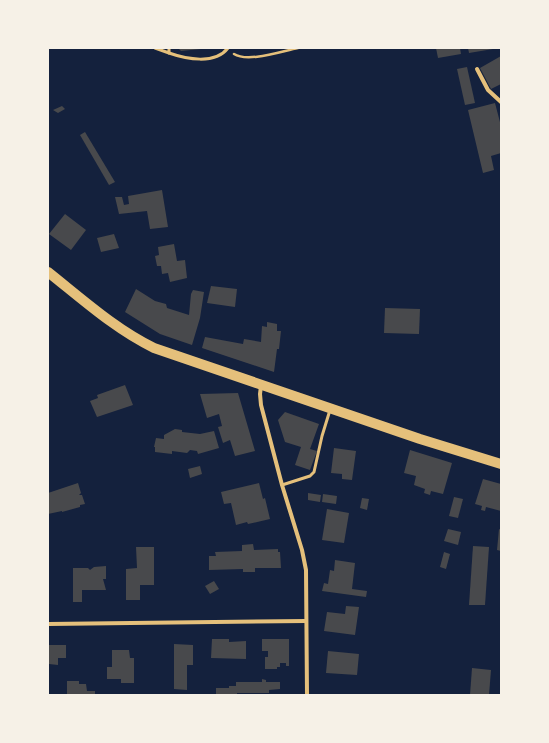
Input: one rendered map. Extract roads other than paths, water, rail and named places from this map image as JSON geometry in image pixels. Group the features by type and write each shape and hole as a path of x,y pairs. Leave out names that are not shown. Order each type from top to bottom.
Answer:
{"main road":[{"path":"48,272 118,326 142,342 168,354 420,439 501,464"}],"street":[{"path":"477,69 488,90 501,102"},
{"path":"261,385 260,400 282,485 302,550 306,570 307,695"},
{"path":"48,624 306,621"}],"lane":[{"path":"155,48 192,59 216,56 227,49"},
{"path":"169,48 169,53"},
{"path":"282,485 310,476 314,472 330,408"}]}
